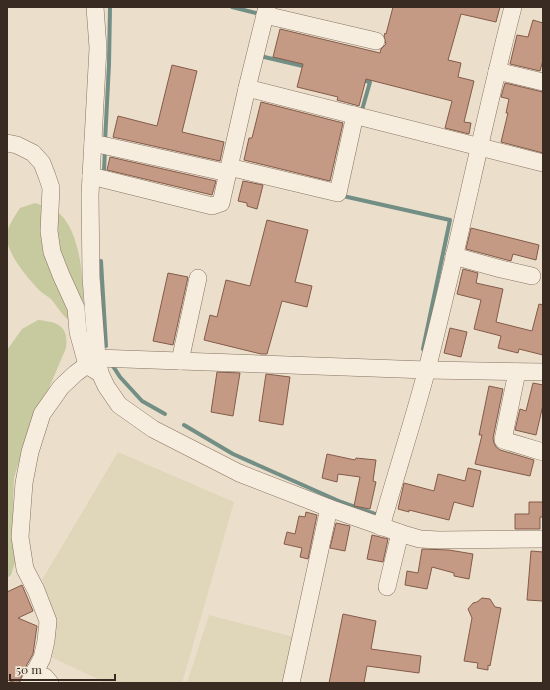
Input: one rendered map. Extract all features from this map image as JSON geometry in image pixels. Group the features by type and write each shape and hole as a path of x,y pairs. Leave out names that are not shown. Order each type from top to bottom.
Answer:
{"street":[{"path":"94,366 90,195 98,48 95,7"},
{"path":"381,526 427,370 513,7"},
{"path":"91,176 212,206 221,203 266,11 376,41"},
{"path":"497,70 543,82"},
{"path":"247,88 543,163"},
{"path":"93,143 338,193 355,115"},
{"path":"7,143 17,145 33,153 42,163 51,188 49,231 52,252 76,308 78,332 94,366 119,405 153,429 239,473 329,508 400,533 420,539 439,540 543,539"},
{"path":"454,256 532,276"},
{"path":"180,361 198,278"},
{"path":"31,678 42,658 46,641 48,621 36,590 25,569 20,537 24,483 30,452 42,414 61,387 76,373 94,366 180,361 427,370 543,372"},
{"path":"517,372 503,440 543,452"},
{"path":"291,683 329,508"},
{"path":"388,588 400,533"},
{"path":"31,678 45,677 50,683"}],"shaded area":[{"path":"118,452 234,502 182,683 102,683 102,681 47,655 56,618 42,580"},
{"path":"209,615 298,638 287,683 187,683"}],"green space":[{"path":"35,203 52,209 60,214 73,233 77,246 82,272 83,309 71,322 51,299 39,290 17,263 9,248 7,233 12,220 20,208"},
{"path":"38,320 51,322 60,326 66,334 66,348 22,451 14,478 13,505 17,556 11,575 7,578 7,350 22,329"}],"building":[{"path":"393,7 500,7 496,22 461,14 448,60 461,63 458,77 474,81 464,122 471,123 469,134 445,128 452,101 366,79 359,106 337,100 338,97 297,87 303,64 273,57 280,29 380,53 381,49 386,44 384,36 385,33 386,34"},
{"path":"533,20 543,23 543,60 540,71 510,64 517,35 528,37"},
{"path":"172,65 197,71 182,132 224,142 220,161 113,137 118,116 157,126"},
{"path":"505,83 543,92 543,153 501,142 508,113 506,113 509,99 501,97"},
{"path":"261,102 343,123 330,181 244,160 249,138 252,138"},
{"path":"110,157 216,181 212,195 107,170"},
{"path":"243,181 263,185 257,209 247,206 247,203 238,201"},
{"path":"267,220 308,230 295,282 312,286 307,307 282,301 267,354 261,354 204,340 210,315 217,317 226,280 250,286"},
{"path":"471,228 539,245 536,260 513,254 511,261 466,249"},
{"path":"463,269 478,273 476,283 503,289 496,322 532,331 539,304 543,305 543,355 519,349 518,353 498,348 501,336 474,329 481,300 457,294"},
{"path":"168,273 188,277 173,345 153,341"},
{"path":"450,328 467,332 461,357 444,353"},
{"path":"217,372 240,373 233,416 211,412"},
{"path":"266,374 290,377 283,425 259,421"},
{"path":"533,383 543,385 543,405 536,435 515,430 520,409 526,411"},
{"path":"489,386 503,389 493,438 494,443 500,450 534,460 530,476 475,464 482,435 479,435"},
{"path":"327,454 355,460 356,458 376,460 373,481 376,482 370,509 354,506 360,477 338,474 337,482 322,478"},
{"path":"468,468 481,471 473,507 454,502 449,520 409,510 409,512 398,509 404,483 434,491 438,474 465,481"},
{"path":"529,502 543,502 543,517 540,517 540,529 515,529 515,514 529,514"},
{"path":"306,512 317,515 308,559 300,557 302,548 284,544 287,532 295,534 299,516 305,517"},
{"path":"336,523 350,526 345,551 330,548"},
{"path":"372,535 388,539 383,562 367,559"},
{"path":"422,549 449,550 473,554 469,579 454,576 454,573 432,567 427,589 405,585 407,571 418,573"},
{"path":"531,551 543,552 543,601 527,600"},
{"path":"22,585 33,611 18,618 37,626 33,654 19,683 16,683 7,680 7,592"},
{"path":"482,598 490,599 495,607 501,608 488,670 477,668 478,663 464,661 472,618 468,609 473,603"},
{"path":"343,614 376,621 371,649 421,656 419,673 367,666 364,683 329,683"}],"waterway":[{"path":"105,142 110,7"},
{"path":"232,7 259,15"},
{"path":"260,56 307,67"},
{"path":"361,80 370,82 362,110"},
{"path":"104,172 105,149"},
{"path":"343,195 450,220 423,349"},
{"path":"101,261 106,346"},
{"path":"111,363 120,377 142,401 165,414"},
{"path":"184,425 233,454 341,502 375,514"}]}
